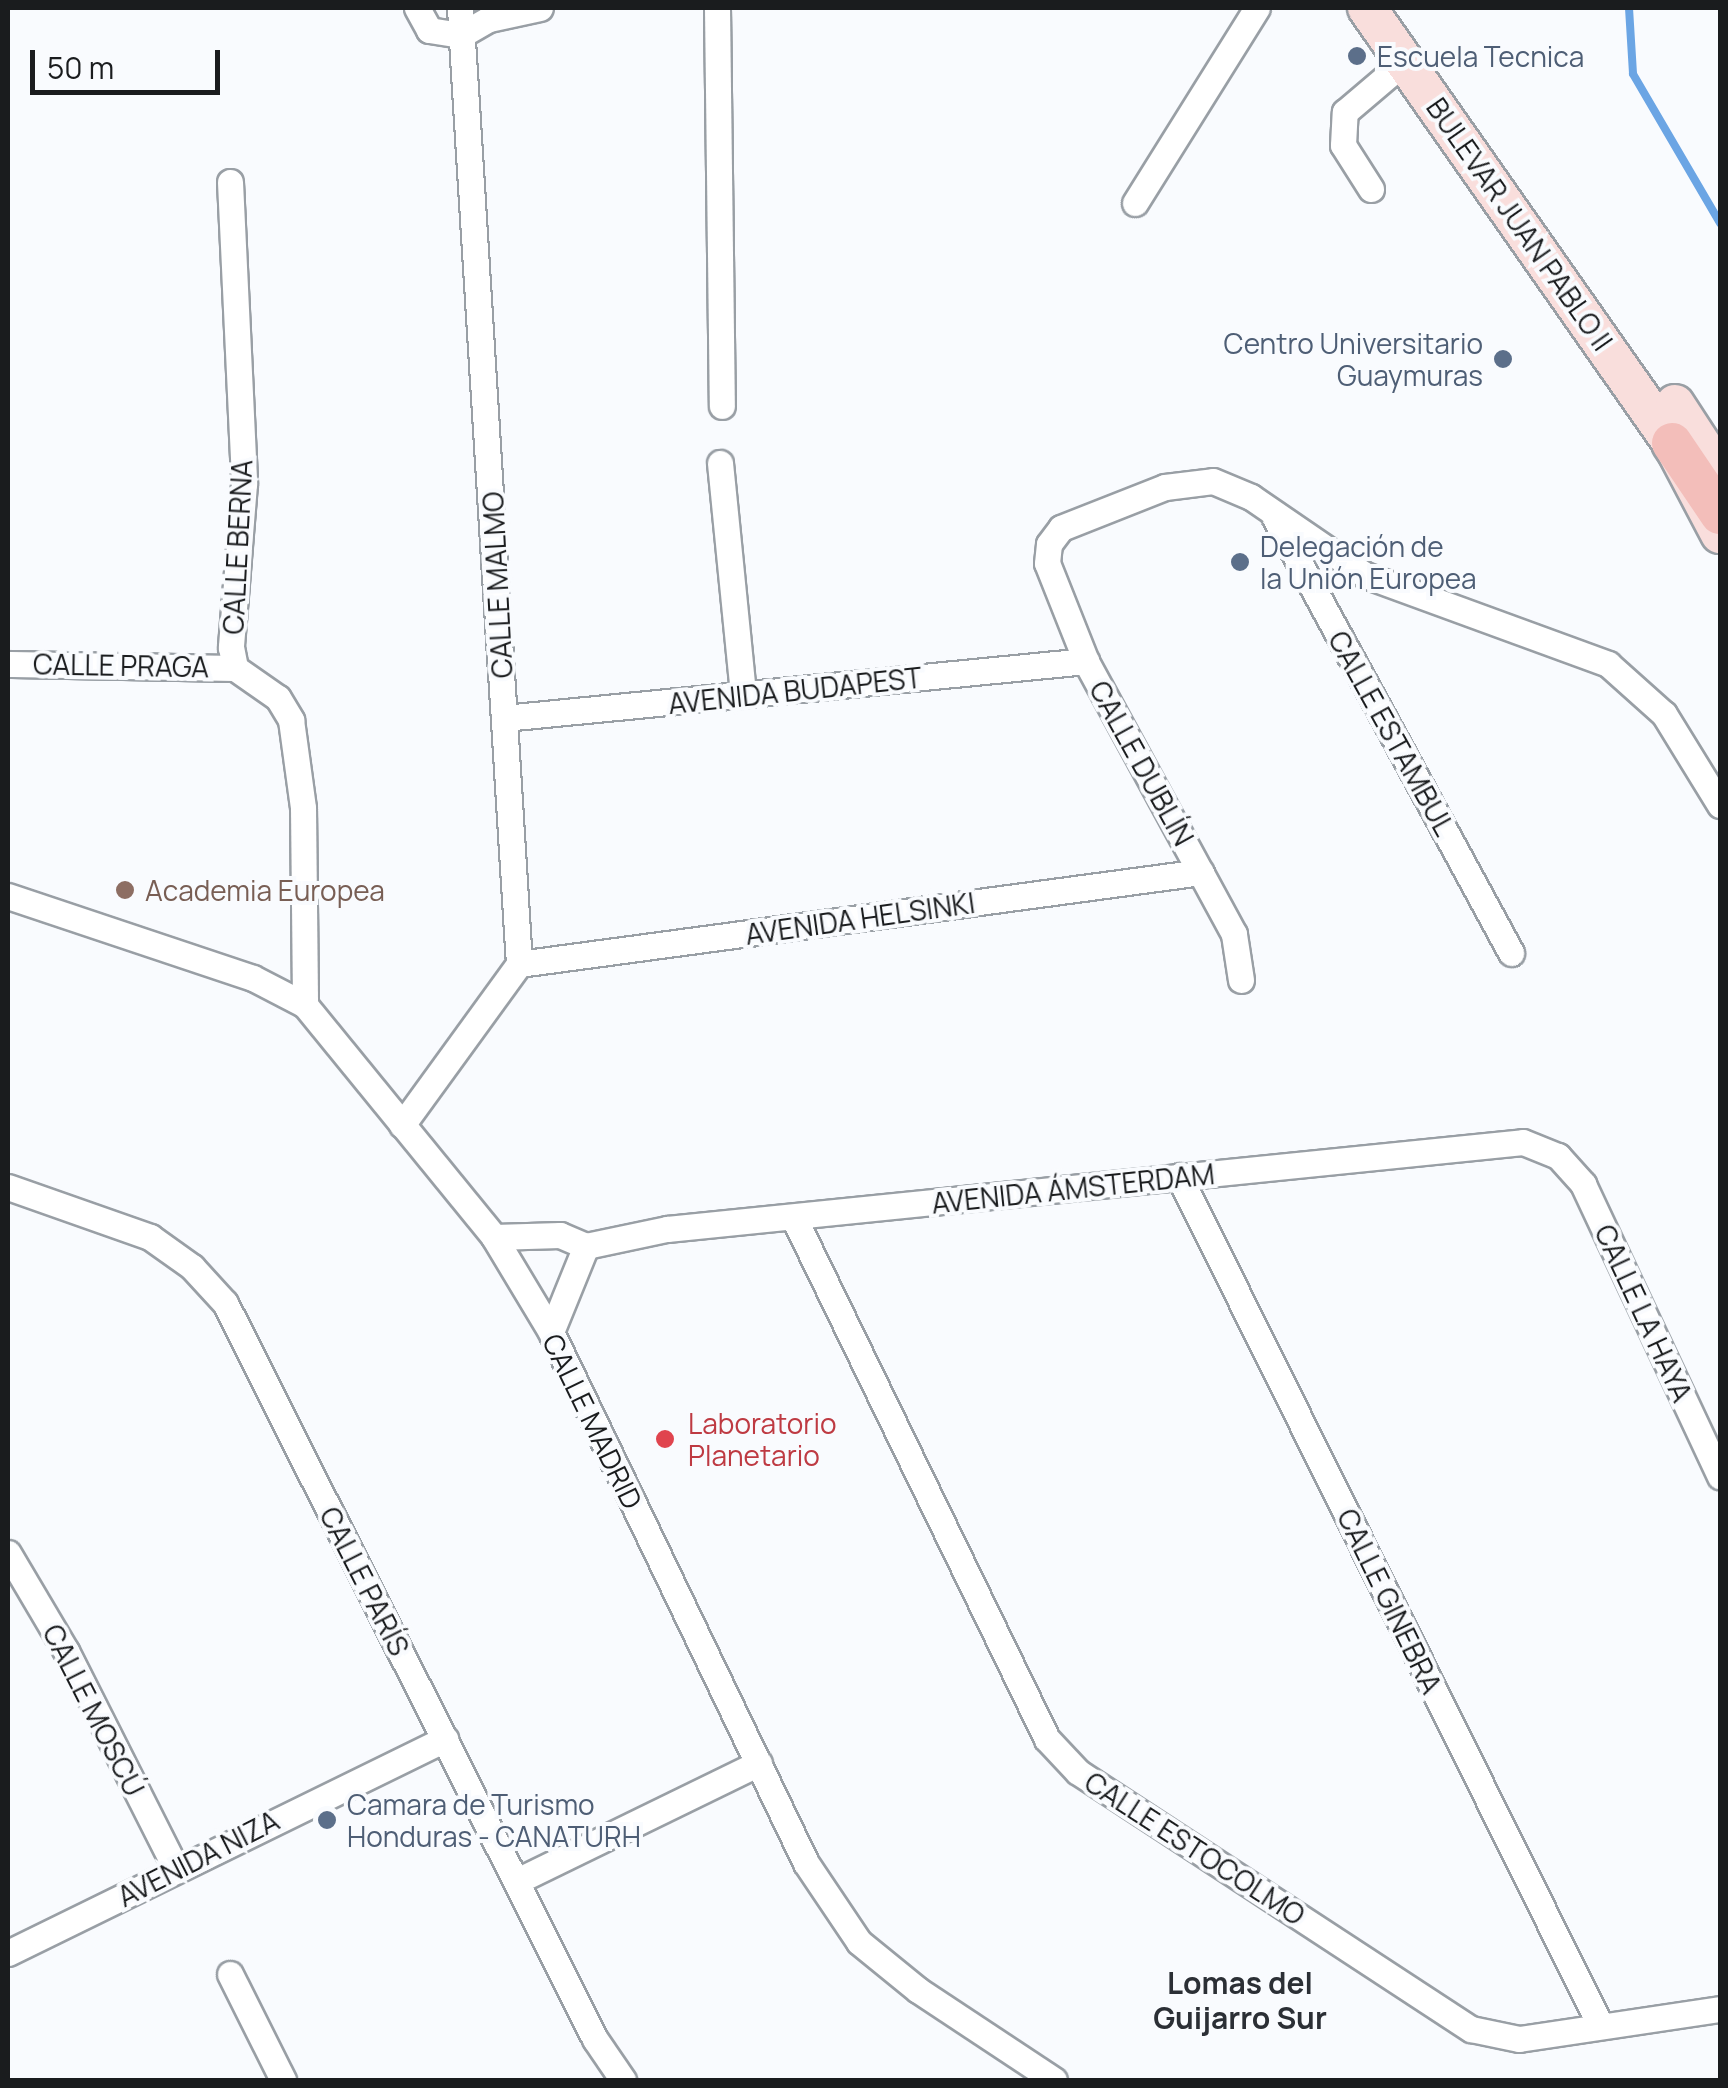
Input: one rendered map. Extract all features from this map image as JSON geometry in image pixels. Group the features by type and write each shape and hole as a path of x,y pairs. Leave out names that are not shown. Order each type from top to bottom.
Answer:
{"main road":[{"name":"BULEVAR JUAN PABLO II","path":"1366,8 1720,488"},
{"name":"BULEVAR JUAN PABLO II","path":"1396,8 1681,434 1720,514"},
{"name":"BULEVAR JUAN PABLO II","path":"1681,434 1720,473"},
{"name":"BULEVAR JUAN PABLO II","path":"1681,434 1720,534"}],"street":[{"path":"417,8 428,30 460,36 489,20 540,8"},
{"name":"CALLE MALMO","path":"460,8 472,121 519,964"},
{"path":"718,8 722,406"},
{"path":"1134,202 1256,8"},
{"path":"1371,189 1343,145 1346,112 1406,60"},
{"name":"CALLE BERNA","path":"230,182 244,484 235,668 278,698 294,734 303,808 304,1005"},
{"path":"720,463 743,695"},
{"name":"CALLE DUBLÍN","path":"1241,980 1234,934 1086,661 1047,563 1049,544 1062,528 1165,486 1214,482 1272,514"},
{"path":"1272,514 1366,575 1608,664 1664,714 1720,806"},
{"name":"CALLE ESTAMBUL","path":"1272,514 1511,953"},
{"name":"AVENIDA BUDAPEST","path":"504,718 1086,661"},
{"name":"CALLE PRAGA","path":"8,664 235,668"},
{"name":"AVENIDA HELSINKI","path":"519,964 1201,872"},
{"name":"CALLE MADRID","path":"8,896 253,978 304,1005 494,1237 551,1332 806,1863 859,1942 1054,2080"},
{"path":"402,1125 519,964"},
{"name":"AVENIDA ÁMSTERDAM","path":"494,1237 560,1235 586,1246 667,1230 1486,1142 1523,1142 1558,1156"},
{"name":"CALLE LA HAYA","path":"1558,1156 1583,1184 1720,1476"},
{"name":"CALLE GINEBRA","path":"1180,1176 1600,2025"},
{"name":"CALLE PARÍS","path":"8,1186 150,1237 192,1266 225,1304 596,2039 624,2080"},
{"name":"CALLE ESTOCOLMO","path":"794,1218 1047,1739 1066,1760 1470,2028 1519,2039 1720,2009"},
{"path":"551,1332 586,1246"},
{"name":"CALLE MOSCÚ","path":"8,1553 66,1651 176,1869"},
{"name":"AVENIDA NIZA","path":"8,1953 445,1740"},
{"path":"518,1880 759,1763"},
{"path":"230,1974 283,2080"}],"waterway":[{"path":"1629,8 1633,74 1720,223"}],"place":[{"name":"Escuela Tecnica","path":"1357,56"},
{"name":"Centro Universitario Guaymuras","path":"1503,359"},
{"name":"Delegación de la Unión Europea","path":"1240,562"},
{"name":"Academia Europea","path":"125,890"},
{"name":"Laboratorio Planetario","path":"665,1439"},
{"name":"Camara de Turismo Honduras - CANATURH","path":"327,1820"}],"district":[{"name":"Lomas del Guijarro Sur","path":"1240,2000"}]}
